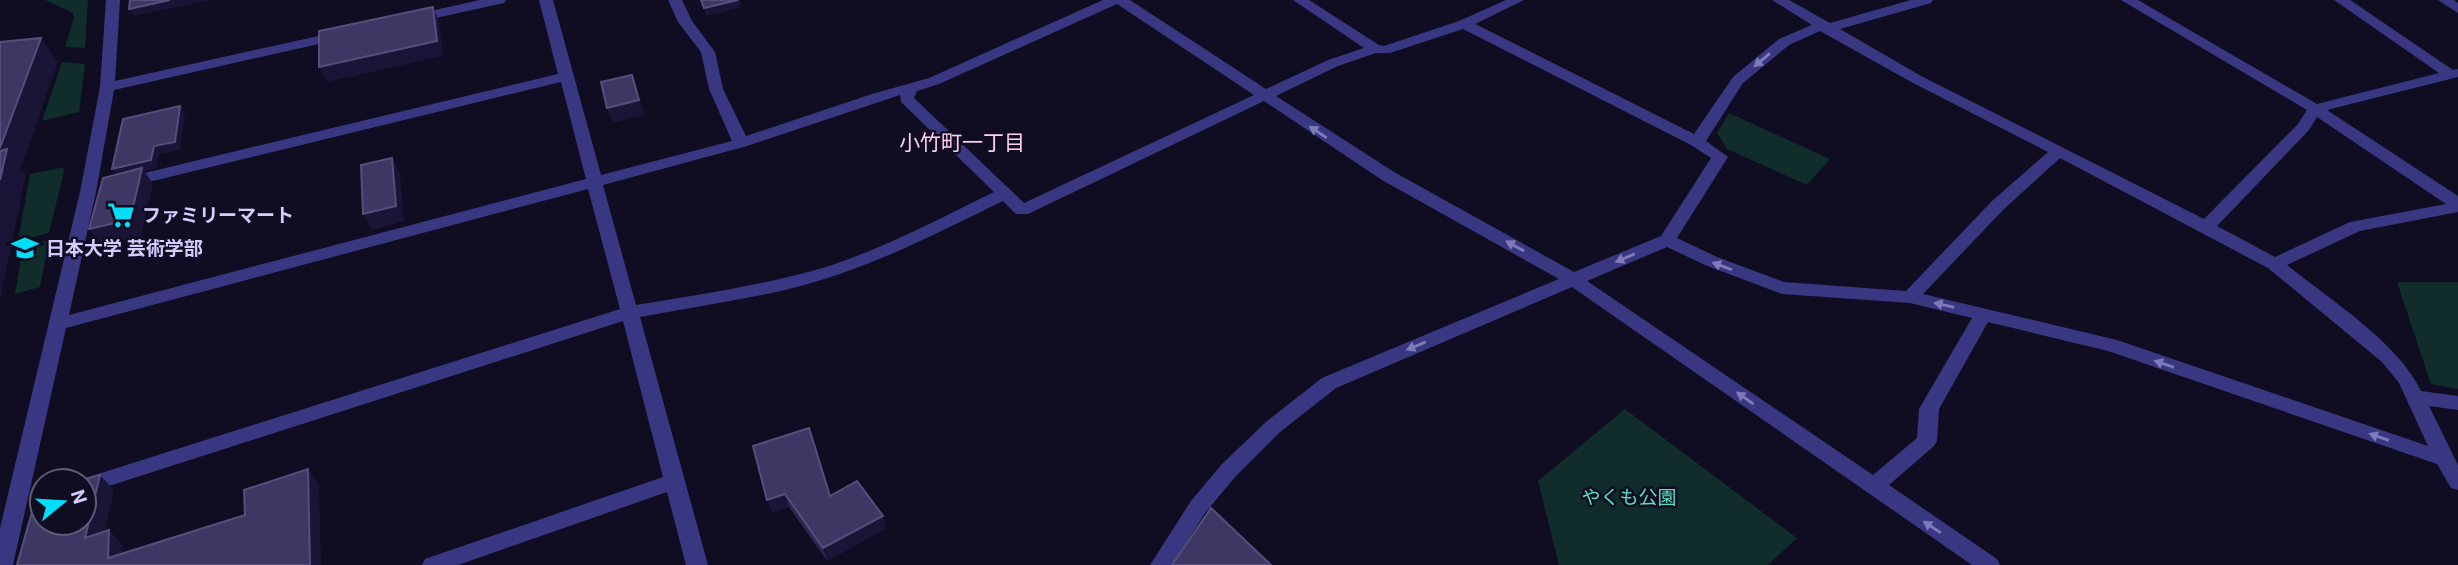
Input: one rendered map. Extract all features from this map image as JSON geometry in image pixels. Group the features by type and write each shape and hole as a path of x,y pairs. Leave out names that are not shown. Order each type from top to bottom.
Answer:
{"street":[{"path":"2,565 18,507 57,324 101,189 113,0"},
{"path":"404,21 499,0"},
{"path":"546,0 696,565"},
{"path":"675,0 685,22 708,52 716,89 741,143"},
{"path":"57,324 741,143 934,81 1114,0"},
{"path":"1121,0 1388,176 1574,279 1989,565"},
{"path":"1300,0 1375,49"},
{"path":"1484,0 1499,8"},
{"path":"910,88 906,99 1022,210 1333,62 1375,49 1385,50 1464,24 1517,0"},
{"path":"1779,0 1918,80 2207,226 2274,264 2389,356 2416,397 2444,459 2458,482"},
{"path":"1697,142 1738,80 1784,42 1823,27 1926,0"},
{"path":"2128,0 2315,109 2458,205"},
{"path":"2341,0 2453,74"},
{"path":"2445,0 2458,9"},
{"path":"1161,565 1198,507 1229,470 1273,427 1329,383 1667,240 1720,157 1697,142 1464,24"},
{"path":"107,88 350,33"},
{"path":"2207,226 2304,128 2315,109 2453,74"},
{"path":"101,189 567,76"},
{"path":"1910,297 1998,205 2059,150"},
{"path":"98,482 628,313 783,285 840,268 896,246 1004,194"},
{"path":"2274,264 2356,226 2458,205"},
{"path":"1667,240 1711,261 1782,288 1910,297 2110,345 2444,459"},
{"path":"1874,486 1927,441 1929,409 1983,314"},
{"path":"2416,397 2458,403"},
{"path":"433,565 674,481"},
{"path":"18,507 28,504"}],"green space":[{"path":"45,0 88,0 85,48 65,47 74,18 73,13"},
{"path":"62,62 85,64 79,112 42,121"},
{"path":"1729,113 1830,159 1807,185 1727,149 1717,133"},
{"path":"65,167 49,233 18,241 30,174"},
{"path":"49,242 40,287 15,294 23,246"},
{"path":"2397,282 2458,282 2458,389 2431,384"},
{"name":"やくも公園","path":"1625,409 1797,538 1768,565 1559,565 1538,481"}],"building":[{"path":"130,0 170,0 129,9"},
{"path":"701,0 738,0 704,8"},
{"path":"433,7 437,41 319,67 319,31"},
{"path":"41,38 0,148 0,42"},
{"path":"632,75 639,100 607,108 601,82"},
{"path":"180,106 175,142 154,146 151,160 112,169 123,119"},
{"path":"7,149 0,180 0,151"},
{"path":"392,158 396,206 363,214 361,165"},
{"path":"142,168 130,220 89,229 103,178"},
{"path":"809,428 830,496 857,481 883,516 823,548 785,494 767,500 753,446"},
{"path":"308,469 310,565 17,565 28,526 28,537 98,537 98,534 109,530 108,558 245,515 244,490"},
{"path":"1211,508 1271,565 1172,565"}],"place":[{"name":"ファミリーマート","path":"121,215"},
{"name":"日本大学 芸術学部","path":"25,248"}],"district":[{"name":"小竹町一丁目","path":"962,143"}]}
